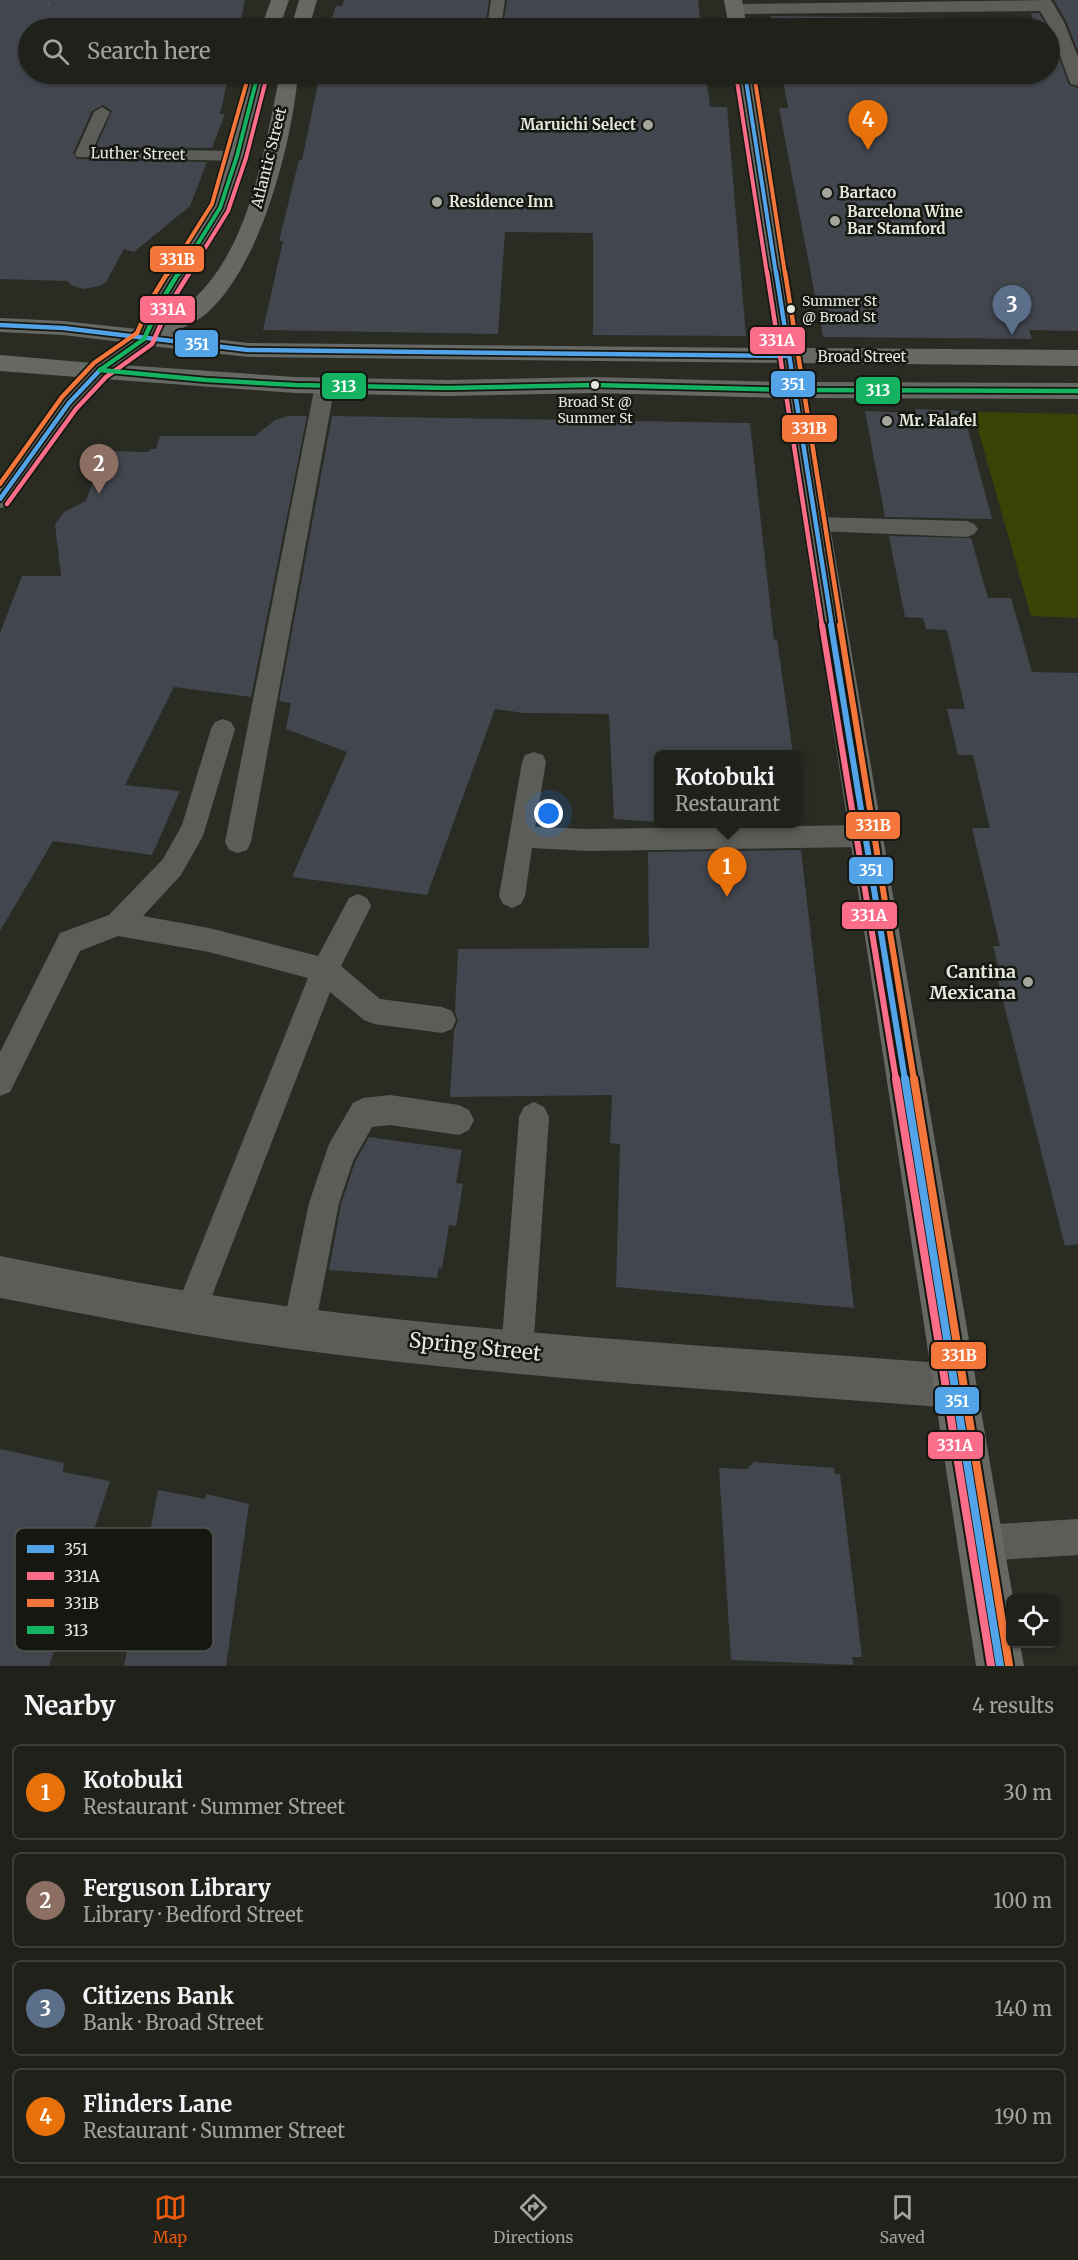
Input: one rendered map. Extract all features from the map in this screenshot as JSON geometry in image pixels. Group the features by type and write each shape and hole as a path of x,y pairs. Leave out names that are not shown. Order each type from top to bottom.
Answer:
{"main road":[{"path":"274,18 280,0"},
{"path":"303,18 308,0"},
{"name":"Atlantic Street","path":"144,339 162,300 220,208 237,156 255,84"},
{"name":"Atlantic Street","path":"0,499 69,403 100,370 144,339 200,307 233,264 256,214 271,163 287,84"},
{"path":"747,84 815,524 1000,1666"},
{"name":"Broad Street","path":"0,325 63,328 248,350 791,373 1078,392"},
{"name":"Broad Street","path":"0,363 206,380 448,387 594,385 1078,358"}],"street":[{"path":"734,5 1044,3 1053,18"},
{"path":"1060,35 1078,80"},
{"name":"Spring Street","path":"0,1277 190,1313 517,1352 954,1386"}],"lane":[{"path":"495,18 498,0"},
{"name":"Luther Street","path":"102,112 83,153 237,156"},
{"path":"238,842 325,385"},
{"path":"815,524 967,529"},
{"path":"0,1082 70,942 118,924 172,867 194,828 223,729"},
{"path":"512,896 534,762"},
{"path":"521,837 588,840 866,836"},
{"path":"190,1313 325,970 358,906"},
{"path":"118,924 208,940 325,970 374,1011 442,1020"},
{"path":"299,1327 324,1203 340,1155 363,1113 390,1110 459,1120"},
{"path":"517,1352 534,1117"},
{"path":"980,1543 1078,1537"}],"green space":[{"path":"973,412 1078,414 1078,618 1031,616"}],"building":[{"path":"0,0 245,0 241,18 18,18 18,84 227,84 220,114 225,114 212,148 96,147 112,111 103,105 92,111 73,153 77,159 207,162 190,206 134,252 124,249 106,282 99,286 84,289 73,286 67,281 0,279"},
{"path":"344,0 489,0 486,18 332,18 336,6 342,6"},
{"path":"507,0 698,0 700,18 504,18"},
{"path":"1054,0 1078,0 1078,51 1066,21"},
{"path":"1031,13 1039,13 1042,18 1033,18"},
{"path":"771,16 946,18 771,18"},
{"path":"1060,60 1069,85 1078,88 1078,331 1029,330 1032,339 823,337 779,108 788,108 784,84 1060,84"},
{"path":"318,84 707,84 710,107 727,107 746,336 593,335 593,233 505,232 498,334 263,330 283,241 279,241 299,160 302,160"},
{"path":"915,409 963,411 992,519 885,517 865,411 916,413"},
{"path":"288,416 307,416 251,697 174,687 125,785 180,791 152,855 53,841 0,931 0,633 22,576 61,576 55,524 64,512 86,501 104,451 149,452 150,449 156,449 160,436 255,436 275,420"},
{"path":"332,416 750,423 774,640 777,639 792,750 654,750 654,822 614,819 609,714 524,713 495,709 427,895 292,877 347,752 286,729 291,703 279,701"},
{"path":"889,536 971,538 988,598 1011,598 1032,672 1078,673 1078,1244 1065,1246 998,981 1002,981 993,946 1000,946 972,828 990,828 973,755 958,755 947,709 965,709 947,630 926,629 923,618 905,617"},
{"path":"801,850 854,1308 616,1287 620,1144 610,1143 612,1095 450,1097 454,1030 458,1021 455,1012 458,949 649,948 648,852"},
{"path":"369,1137 462,1150 456,1183 463,1184 456,1226 449,1225 442,1268 439,1267 437,1278 329,1270 341,1204 355,1162"},
{"path":"0,1449 64,1463 63,1472 110,1481 95,1528 15,1528 15,1651 54,1651 49,1666 0,1666"},
{"path":"754,1462 834,1468 835,1474 840,1474 862,1657 852,1657 854,1665 731,1660 719,1468 747,1469"},
{"path":"158,1490 205,1499 206,1494 249,1504 226,1666 124,1666 127,1651 213,1651 213,1528 151,1528"}],"transit line":[{"name":"331B","path":"0,484 62,397 94,363 137,333 154,295 212,204 246,84"},
{"name":"313","path":"100,370 144,339 162,300 220,208 237,156 255,84"},
{"name":"331A","path":"7,504 76,409 106,377 152,344 170,304 228,211 246,158 265,84"},
{"name":"331A","path":"737,84 806,525 991,1666"},
{"name":"351","path":"747,84 815,524 1000,1666"},
{"name":"331B","path":"756,84 824,523 1009,1665"},
{"name":"351","path":"0,325 63,328 248,350 789,356"},
{"name":"351","path":"0,499 69,403 100,370"},
{"name":"313","path":"100,370 206,380 295,385 448,388 594,385 794,390 1078,391"}],"place":[{"name":"Maruichi Select","path":"648,125"},
{"name":"Flinders Lane","path":"868,150"},
{"name":"Bartaco","path":"827,193"},
{"name":"Residence Inn","path":"437,202"},
{"name":"Barcelona Wine Bar Stamford","path":"835,221"},
{"name":"Summer St @ Broad St","path":"791,309"},
{"name":"Citizens Bank","path":"1012,335"},
{"name":"Broad St @ Summer St","path":"595,385"},
{"name":"Mr. Falafel","path":"887,421"},
{"name":"Ferguson Library","path":"99,494"},
{"name":"Kotobuki","path":"727,897"},
{"name":"Cantina Mexicana","path":"1028,982"}]}
